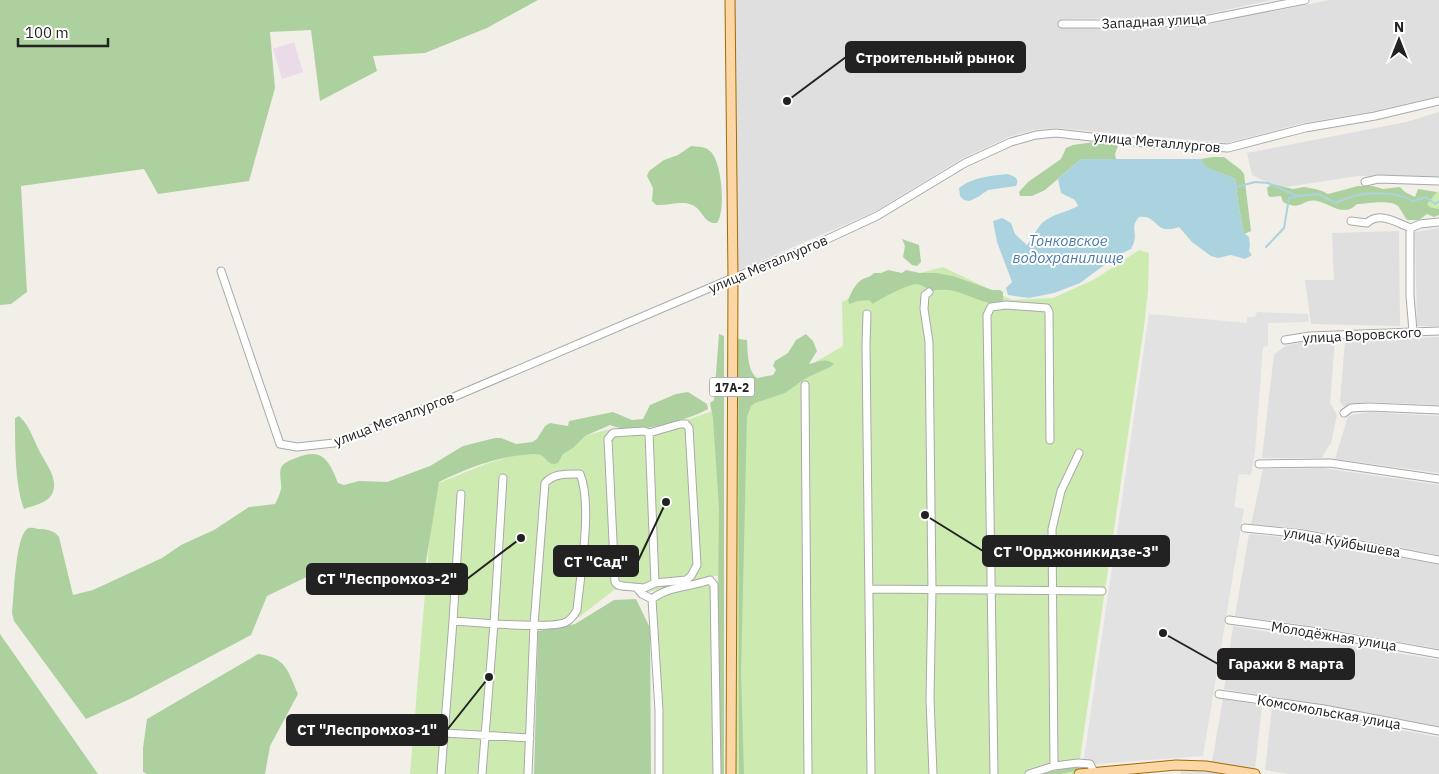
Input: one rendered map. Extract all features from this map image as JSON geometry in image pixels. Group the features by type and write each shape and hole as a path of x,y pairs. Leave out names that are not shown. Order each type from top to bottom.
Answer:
{"main road":[{"name":"17А-2","path":"730,0 733,278 730,774"},
{"path":"1079,774 1191,765 1256,774"}],"street":[{"name":"Западная улица","path":"1062,24 1194,22 1305,0"},
{"name":"улица Металлургов","path":"221,270 280,444 297,447 334,443 449,399 808,248 877,216 965,163 1011,142 1036,135 1056,133 1144,143 1228,148 1305,128 1375,116 1439,101"},
{"path":"1365,182 1378,179 1439,181"},
{"path":"1351,221 1367,223 1372,218 1382,217 1411,228 1420,224 1439,222"},
{"path":"1411,228 1410,296 1413,331"},
{"path":"929,292 925,295 924,309 929,342 932,590 930,699 933,774"},
{"path":"994,774 987,315 991,307 1047,308 1049,312 1050,440"},
{"path":"867,314 871,774"},
{"name":"улица Воровского","path":"1285,340 1310,336 1439,331"},
{"path":"805,385 808,774"},
{"path":"1344,413 1351,408 1369,407 1439,410"},
{"path":"686,424 689,428 697,566 692,576 686,580 655,583 644,588 637,588 618,585 615,582 608,439 613,433 644,431 649,433 686,424"},
{"path":"649,433 655,583"},
{"path":"1054,766 1051,590 1052,529 1061,491 1079,453"},
{"path":"1259,464 1330,463 1439,479"},
{"path":"453,621 534,625 565,623 571,619 577,610 586,507 583,481 580,474 551,477 545,483 534,625 528,774"},
{"path":"482,774 503,478"},
{"path":"441,774 461,494"},
{"name":"улица Куйбышева","path":"1245,528 1303,534 1439,560"},
{"path":"652,599 659,594 673,589 697,585 710,580 714,585 717,774"},
{"path":"637,588 642,594 652,599"},
{"path":"869,589 1102,591"},
{"path":"652,599 659,710 659,774"},
{"name":"Молодёжная улица","path":"1229,620 1311,631 1439,654"},
{"name":"Комсомольская улица","path":"1219,694 1324,709 1439,731"},
{"path":"444,733 530,738"},
{"path":"1029,774 1054,766 1078,763 1090,764 1094,772"}],"shaded area":[{"path":"735,0 1272,0 1193,17 1062,19 1058,26 1125,29 1195,27 1330,0 1439,0 1439,96 1374,111 1303,123 1227,143 1056,128 1034,130 1009,137 963,158 874,212 738,271"},
{"path":"294,42 303,72 282,79 273,49"},
{"path":"1439,112 1439,176 1424,179 1358,176 1279,188 1252,175 1247,153 1406,122"},
{"path":"1439,228 1439,326 1417,326 1415,232"},
{"path":"1399,231 1400,326 1311,324 1305,280 1334,280 1332,233"},
{"path":"1257,312 1308,314 1309,322 1268,323 1268,346 1263,347 1255,453 1251,475 1239,474 1234,507 1244,509 1203,756 1083,765 1149,314 1247,323 1247,317 1255,317"},
{"path":"1439,337 1439,405 1369,402 1344,407 1340,402 1345,340"},
{"path":"1335,340 1330,403 1337,415 1331,443 1321,458 1262,458 1274,354 1287,345 1310,341"},
{"path":"1369,412 1439,416 1439,473 1335,459 1348,416"},
{"path":"1323,468 1439,485 1439,555 1304,529 1251,524 1263,469"},
{"path":"1249,534 1302,539 1439,565 1439,649 1312,626 1235,616"},
{"path":"1233,626 1439,660 1439,727 1224,689"},
{"path":"1223,699 1262,705 1255,769 1212,762"},
{"path":"1272,707 1439,737 1439,774 1288,774 1265,770"},
{"path":"1181,770 1205,771 1223,774 1181,774"}],"green space":[{"path":"0,0 538,0 487,28 425,53 373,56 377,71 320,101 311,30 270,32 275,88 249,181 158,194 144,169 21,186 27,292 11,304 0,305"},
{"path":"1094,142 1115,143 1118,146 1115,154 1116,159 1081,159 1045,190 1032,196 1020,196 1019,192 1028,182 1061,159 1066,148"},
{"path":"691,146 708,149 714,156 720,175 722,198 720,217 717,223 712,223 696,207 688,204 656,205 652,201 653,188 647,176 649,171 664,160 678,155"},
{"path":"1224,157 1244,174 1251,231 1244,234 1235,179 1205,167 1201,159"},
{"path":"1272,184 1293,189 1304,187 1328,194 1358,186 1373,186 1383,189 1400,187 1415,197 1418,189 1437,192 1427,204 1430,207 1439,209 1439,215 1434,217 1427,214 1419,220 1407,220 1398,206 1384,202 1357,204 1347,210 1337,209 1317,201 1308,201 1294,206 1283,202 1281,196 1270,197 1268,195 1267,188"},
{"path":"1439,191 1439,209 1426,204 1432,196"},
{"path":"902,239 919,245 921,262 917,266 912,265 903,257 905,246"},
{"path":"1139,250 1149,253 1144,327 1078,772 1073,774 736,774 736,420 754,397 843,346 842,302 878,284 943,267 1012,300 1053,298 1095,279"},
{"path":"888,270 902,273 906,270 953,276 992,290 1000,290 1003,292 1003,300 1000,304 988,303 951,290 930,291 922,285 916,284 894,292 873,304 869,300 849,304 848,300 860,280 874,273"},
{"path":"719,334 724,336 724,774 716,774 719,509 713,418 710,403 714,400"},
{"path":"806,334 813,341 817,351 809,364 825,360 834,364 806,378 785,393 755,403 751,406 747,417 741,673 744,774 739,774 738,339 747,340 751,370 757,378 773,375 776,370 773,366 775,361 788,353 796,340"},
{"path":"688,392 707,404 708,409 660,426 632,429 610,425 585,436 573,448 563,454 558,463 551,464 543,456 536,454 510,457 462,471 439,482 425,568 363,575 342,584 321,570 267,596 251,635 132,698 86,719 14,621 12,613 18,555 23,535 28,528 50,530 59,537 73,595 93,590 162,558 181,545 214,530 249,507 275,504 281,489 280,471 282,466 288,461 305,455 318,455 323,458 328,462 338,483 344,485 359,481 387,482 430,466 463,446 495,438 501,438 516,444 532,442 537,439 545,426 550,423 568,426 569,421 613,412 632,420 643,419 650,405 676,394"},
{"path":"721,408 724,574 648,592 614,590 574,621 557,625 535,624 525,774 410,774 434,485 488,463 606,430 650,429 684,421"},
{"path":"19,416 29,429 54,483 52,494 47,500 24,509 16,465 15,418"},
{"path":"709,583 712,587 715,774 663,774 655,601 673,591"},
{"path":"636,599 650,628 651,774 534,774 538,631 575,624 614,600"},
{"path":"0,634 98,774 0,774"},
{"path":"258,654 275,658 285,666 298,694 270,746 265,774 147,774 143,772 143,748 147,719"},
{"path":"1073,766 1082,769 1061,774 1042,774"}],"water":[{"name":"Тонковское водохранилище","path":"1081,159 1201,159 1206,167 1235,179 1244,233 1249,237 1249,251 1252,255 1245,259 1231,255 1218,258 1211,256 1192,242 1179,227 1165,229 1150,219 1139,217 1134,228 1135,240 1131,249 1112,258 1080,283 1054,293 1029,298 1008,295 1006,288 1012,282 997,242 993,221 1002,218 1011,223 1015,234 1027,245 1042,223 1055,215 1078,206 1075,200 1061,193 1058,179"},
{"path":"1007,174 1017,179 1016,186 988,190 969,201 964,200 960,196 959,188 970,181"}],"waterway":[{"path":"1236,187 1255,182 1268,183 1297,196 1318,194 1336,203 1357,195 1374,193 1391,194 1413,201 1426,197 1435,204 1439,201"},
{"path":"1266,247 1284,228 1289,198 1295,197"}],"place":[{"name":"Строительный рынок","path":"787,101"},
{"name":"СТ \"Сад\"","path":"666,502"},
{"name":"СТ \"Орджоникидзе-3\"","path":"925,515"},
{"name":"СТ \"Леспромхоз-2\"","path":"521,538"},
{"name":"Гаражи 8 марта","path":"1163,633"},
{"name":"СТ \"Леспромхоз-1\"","path":"489,677"}]}
